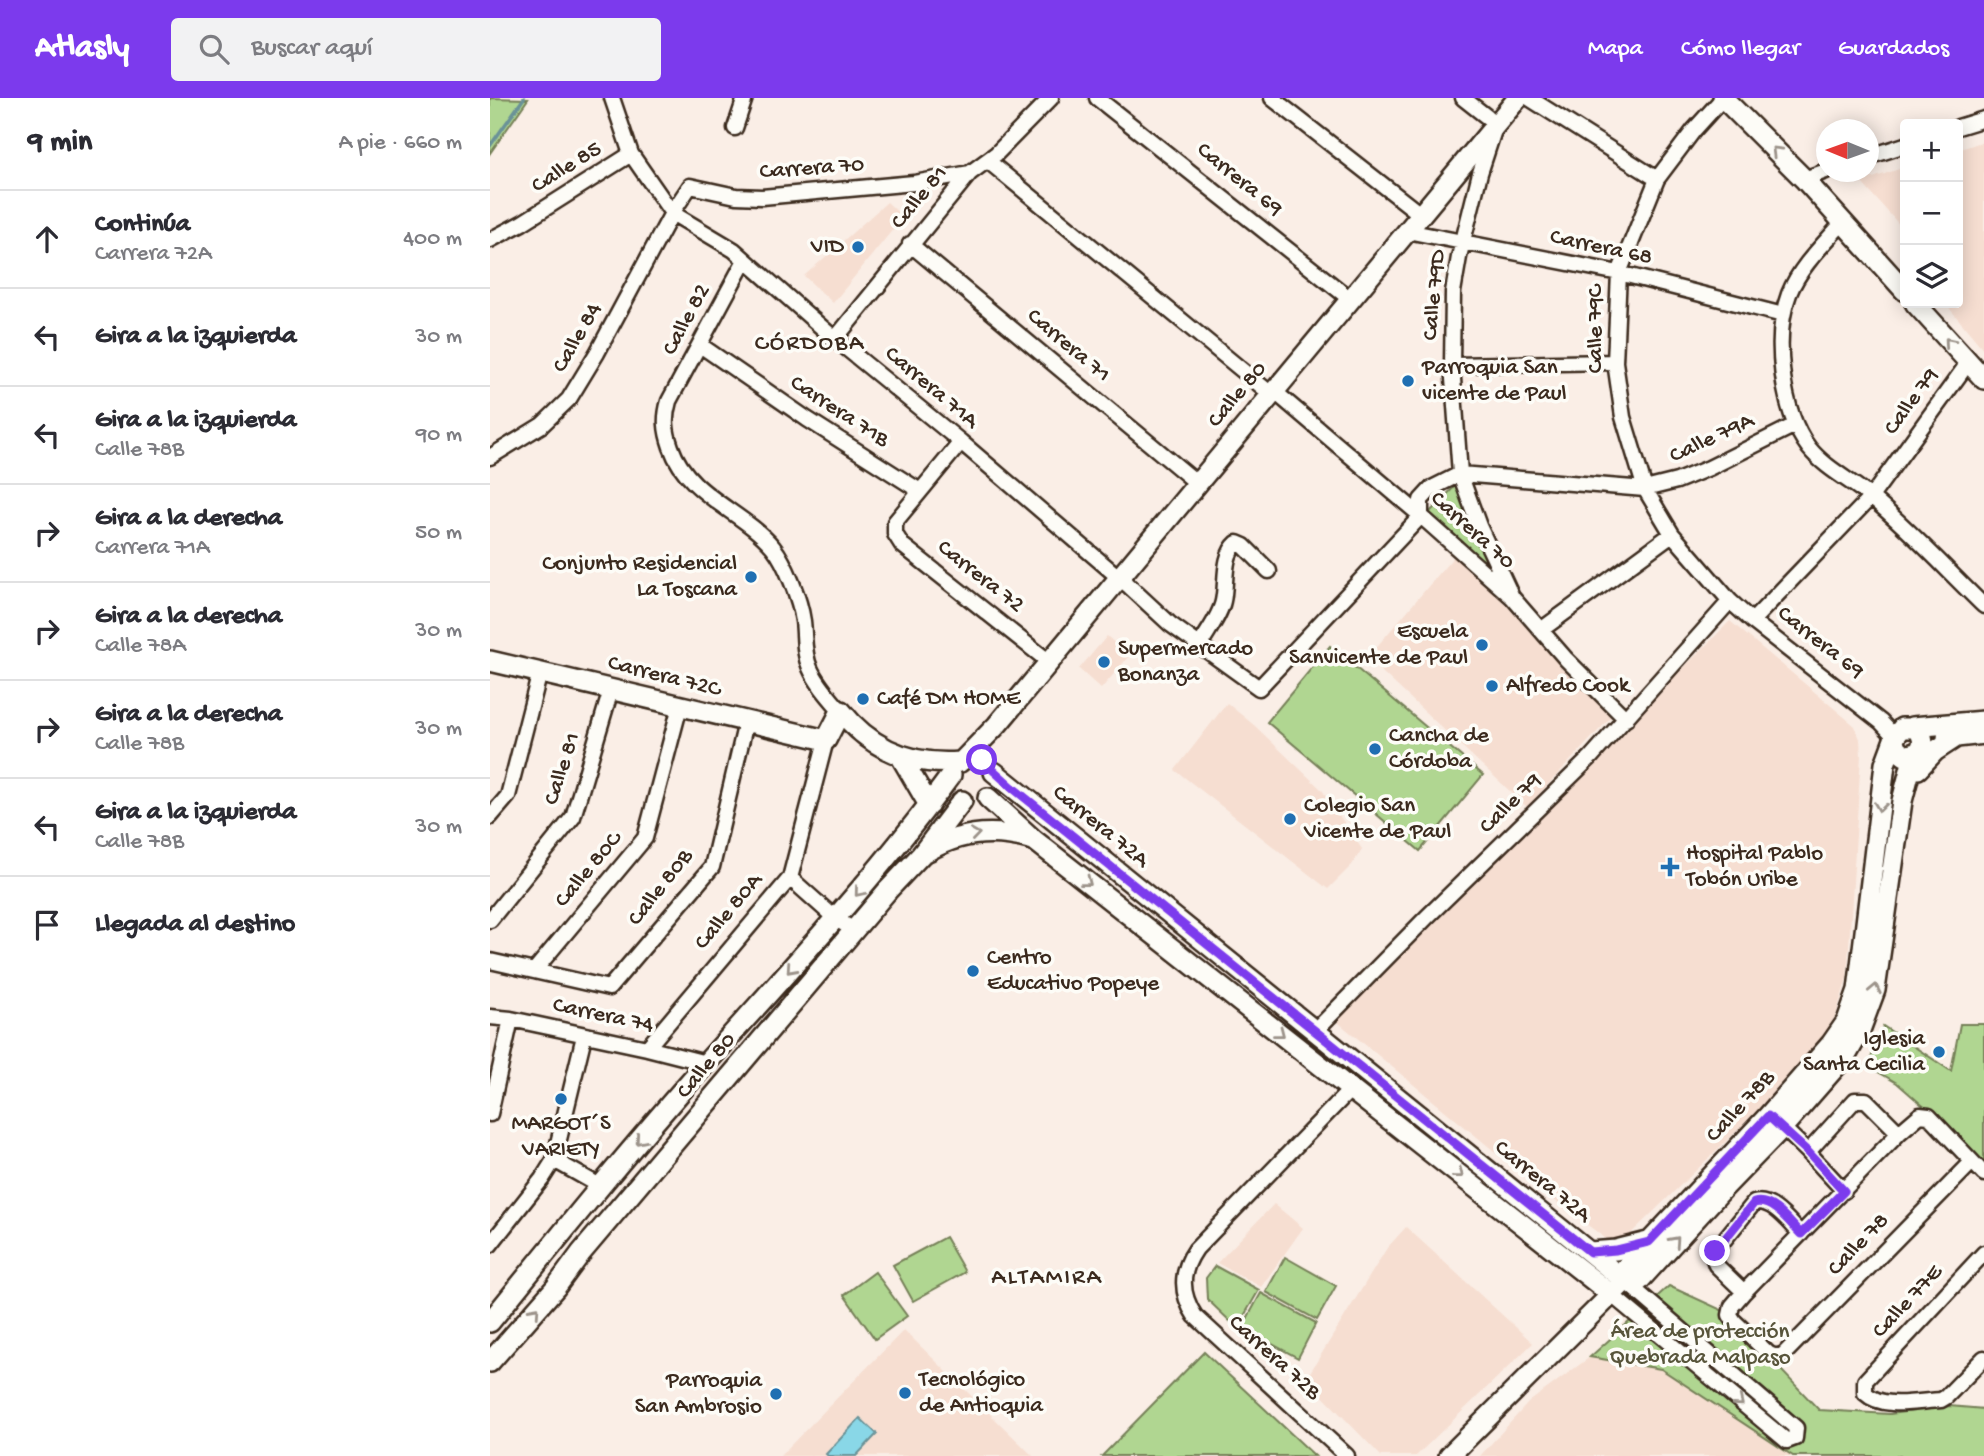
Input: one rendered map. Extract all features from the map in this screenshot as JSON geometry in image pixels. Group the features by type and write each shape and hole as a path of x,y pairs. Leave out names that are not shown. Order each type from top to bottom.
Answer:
{"main road":[{"name":"Calle 80","path":"490,1322 600,1186 836,919 956,768 997,725 1518,98"},
{"path":"1723,98 1844,221 1900,285"},
{"path":"1919,308 1984,379"},
{"name":"Carrera 72C","path":"490,661 827,740"},
{"path":"841,711 867,739 901,757 944,763 956,768"},
{"name":"Calle 80A","path":"827,740 841,711"},
{"path":"1897,731 1984,721"},
{"path":"956,768 952,789 962,801 975,804 988,798 995,786 993,770 997,725"},
{"path":"1897,731 1922,735 1918,752"},
{"name":"Calle 78B","path":"1618,1288 1639,1281 1722,1190 1776,1122 1847,1021 1862,957 1885,764 1897,731"},
{"path":"1918,752 1941,740 1984,734"},
{"path":"1902,801 1925,760 1958,736"},
{"name":"Calle 78B","path":"1449,1456 1618,1288 1625,1268 1733,1152 1776,1122 1847,1054 1869,1012 1875,990 1902,801 1918,752"},
{"path":"901,757 929,805"},
{"path":"956,768 975,758 987,763 993,770"},
{"name":"Carrera 72A","path":"993,770 1590,1252 1618,1288"},
{"name":"Carrera 72A","path":"988,798 1034,840 1225,992 1585,1272 1618,1288"},
{"name":"Calle 80","path":"490,1362 556,1287 581,1253 854,930 921,855 962,801"},
{"path":"921,855 956,838 975,833 1015,834 1034,840"},
{"path":"1225,992 1239,970"},
{"path":"1722,1190 1735,1164 1733,1152"},
{"path":"1590,1252 1616,1250 1649,1242"},
{"path":"1585,1272 1590,1295 1589,1318"}],"street":[{"name":"Carrera 71A","path":"612,98 631,154 672,213 734,250 1170,624 1259,688 1421,516"},
{"path":"735,128 745,98"},
{"name":"Calle 81","path":"835,339 970,173 988,161 1051,98"},
{"name":"Carrera 69","path":"1097,98 1350,299"},
{"path":"1272,98 1420,214"},
{"path":"1462,98 1496,124"},
{"path":"1529,98 1657,179"},
{"name":"Calle 79C","path":"1723,98 1694,130 1657,179 1619,273 1615,362 1623,417 1646,489 1672,534 1730,601"},
{"path":"1963,125 1984,118"},
{"name":"Calle 79D","path":"1496,124 1461,243 1453,292 1452,365 1460,474 1479,526 1512,597"},
{"path":"1879,153 1900,147"},
{"name":"Calle 85","path":"490,240 522,223 631,154"},
{"name":"Carrera 70","path":"988,161 1421,516 1512,597 1566,659 1626,719"},
{"name":"Carrera 70","path":"672,213 690,186 736,196 762,197 914,183 970,173"},
{"path":"1804,179 1816,175"},
{"name":"Calle 84","path":"490,457 542,425 569,399 672,213"},
{"path":"1844,221 1815,254 1790,292 1783,315 1783,373 1795,425 1810,448 1830,468 1871,497 1984,606"},
{"name":"Carrera 68","path":"1407,231 1619,273 1783,315"},
{"name":"Carrera 71","path":"910,244 1197,483"},
{"name":"Calle 82","path":"745,260 669,401 665,430 674,456 686,476 773,548 795,594 802,619 804,650 809,667 841,711"},
{"name":"Carrera 71B","path":"700,345 807,419 920,491"},
{"path":"1452,365 1615,362"},
{"name":"Calle 79","path":"1752,621 1871,497 1968,363"},
{"name":"Calle 79A","path":"1646,489 1698,473 1795,425"},
{"path":"920,491 961,442"},
{"path":"1421,516 1421,500 1433,488 1460,474 1646,489"},
{"name":"Carrera 72","path":"920,491 895,522 895,534 902,545 1048,661"},
{"path":"1541,630 1672,534"},
{"path":"1200,645 1223,604 1227,565 1233,547 1237,544 1244,546 1269,571"},
{"name":"Carrera 69","path":"1730,601 1752,621 1897,731"},
{"name":"Calle 79","path":"1315,1031 1561,787 1626,719 1730,601"},
{"path":"490,817 508,796 540,672"},
{"name":"Calle 81","path":"490,920 573,817 611,690"},
{"name":"Calle 80C","path":"534,971 645,838 680,706"},
{"name":"Calle 80B","path":"534,971 609,988 712,867 746,722"},
{"name":"Calle 80A","path":"648,1048 790,878 827,740"},
{"path":"790,878 836,919 854,930"},
{"path":"490,961 534,971"},
{"name":"Carrera 74","path":"490,1017 648,1048 706,1063"},
{"path":"490,1114 511,1019"},
{"path":"490,1245 554,1160 584,1036"},
{"name":"Carrera 72B","path":"1347,1456 1195,1316 1186,1302 1183,1286 1184,1271 1196,1249 1351,1089"},
{"path":"1808,1152 1855,1100 1861,1098 1899,1133"},
{"path":"1801,1234 1769,1204 1761,1201 1754,1203 1715,1251 1714,1259 1716,1265 1744,1292 1844,1191 1899,1133 1920,1115 1929,1116 1984,1174"},
{"path":"1776,1122 1844,1191"},
{"path":"554,1160 600,1186"},
{"name":"Calle 78","path":"1744,1292 1732,1306 1730,1315 1769,1354 1776,1357 1784,1354 1972,1162"},
{"name":"Calle 77E","path":"1984,1253 1865,1381 1865,1393 1872,1400 1886,1403 1941,1400 1984,1358"},
{"name":"Carrera 72A","path":"1618,1288 1796,1428 1796,1438 1787,1441 1618,1288"}],"shaded area":[{"path":"1984,141 1984,350 1949,308 1963,308 1963,148"},
{"path":"1900,169 1900,225 1861,182 1879,182 1879,176"},
{"name":"VID","path":"887,202 903,217 833,303 804,276"},
{"name":"Alfredo Cook","path":"1456,554 1614,714 1527,807 1367,658"},
{"name":"Hospital Pablo Tobón Uribe","path":"1730,621 1855,726 1860,739 1847,978 1836,1015 1817,1047 1748,1120 1617,1247 1546,1194 1334,1019"},
{"name":"Supermercado Bonanza","path":"1107,636 1129,656 1101,689 1079,669"},
{"name":"Colegio San Vicente de Paul","path":"1227,703 1322,790 1362,849 1352,865 1328,889 1175,770"},
{"path":"1274,1204 1303,1228 1261,1287 1217,1263"},
{"path":"1406,1227 1533,1343 1416,1456 1381,1456 1306,1379 1387,1248"},
{"name":"Tecnológico de Antioquia","path":"904,1330 1033,1456 780,1456"},
{"path":"1590,1357 1661,1369 1793,1456 1480,1456 1529,1402"}],"green space":[{"path":"490,98 528,99 490,153"},
{"path":"1459,482 1492,562 1485,568 1427,515"},
{"name":"Cancha de Córdoba","path":"1330,646 1483,775 1420,851 1267,722"},
{"path":"1960,1024 1984,1024 1984,1166 1897,1083 1868,1066 1883,1026 1951,1071"},
{"path":"945,1237 965,1272 913,1301 893,1265"},
{"path":"1285,1257 1336,1286 1317,1320 1266,1292"},
{"path":"1215,1266 1259,1290 1237,1328 1207,1299 1206,1278"},
{"path":"875,1272 907,1316 875,1339 844,1295"},
{"name":"Área de protección Quebrada Malpaso","path":"1669,1286 1726,1312 1819,1410 1890,1414 1949,1406 1984,1409 1984,1456 1793,1456 1661,1369 1590,1357"},
{"path":"1261,1293 1316,1323 1298,1358 1242,1328"},
{"path":"1204,1352 1315,1456 1102,1456"}],"water":[{"path":"860,1418 877,1434 856,1456 828,1456 826,1454"}],"waterway":[{"path":"490,146 524,98"}],"place":[{"name":"VID","path":"858,247"},
{"name":"Parroquia San vicente de Paul","path":"1408,381"},
{"name":"Conjunto Residencial La Toscana","path":"751,577"},
{"name":"Escuela Sanvicente de Paul","path":"1482,645"},
{"name":"Supermercado Bonanza","path":"1104,662"},
{"name":"Alfredo Cook","path":"1492,686"},
{"name":"Café DM HOME","path":"863,699"},
{"name":"Cancha de Córdoba","path":"1375,749"},
{"name":"Colegio San Vicente de Paul","path":"1290,819"},
{"name":"Hospital Pablo Tobón Uribe","path":"1670,867"},
{"name":"Centro Educativo Popeye","path":"973,971"},
{"name":"Iglesia Santa Cecilia","path":"1939,1052"},
{"name":"MARGOT´S VARIETY","path":"561,1099"},
{"name":"Tecnológico de Antioquia","path":"905,1393"},
{"name":"Parroquia San Ambrosio","path":"776,1394"}],"district":[{"name":"CÓRDOBA","path":"810,344"},
{"name":"ALTAMIRA","path":"1047,1278"}],"route":[{"path":"982,760 1013,788 1590,1252 1616,1250 1649,1242 1768,1116 1808,1152 1844,1191 1801,1234 1769,1204 1761,1201 1754,1203 1715,1251"}]}
